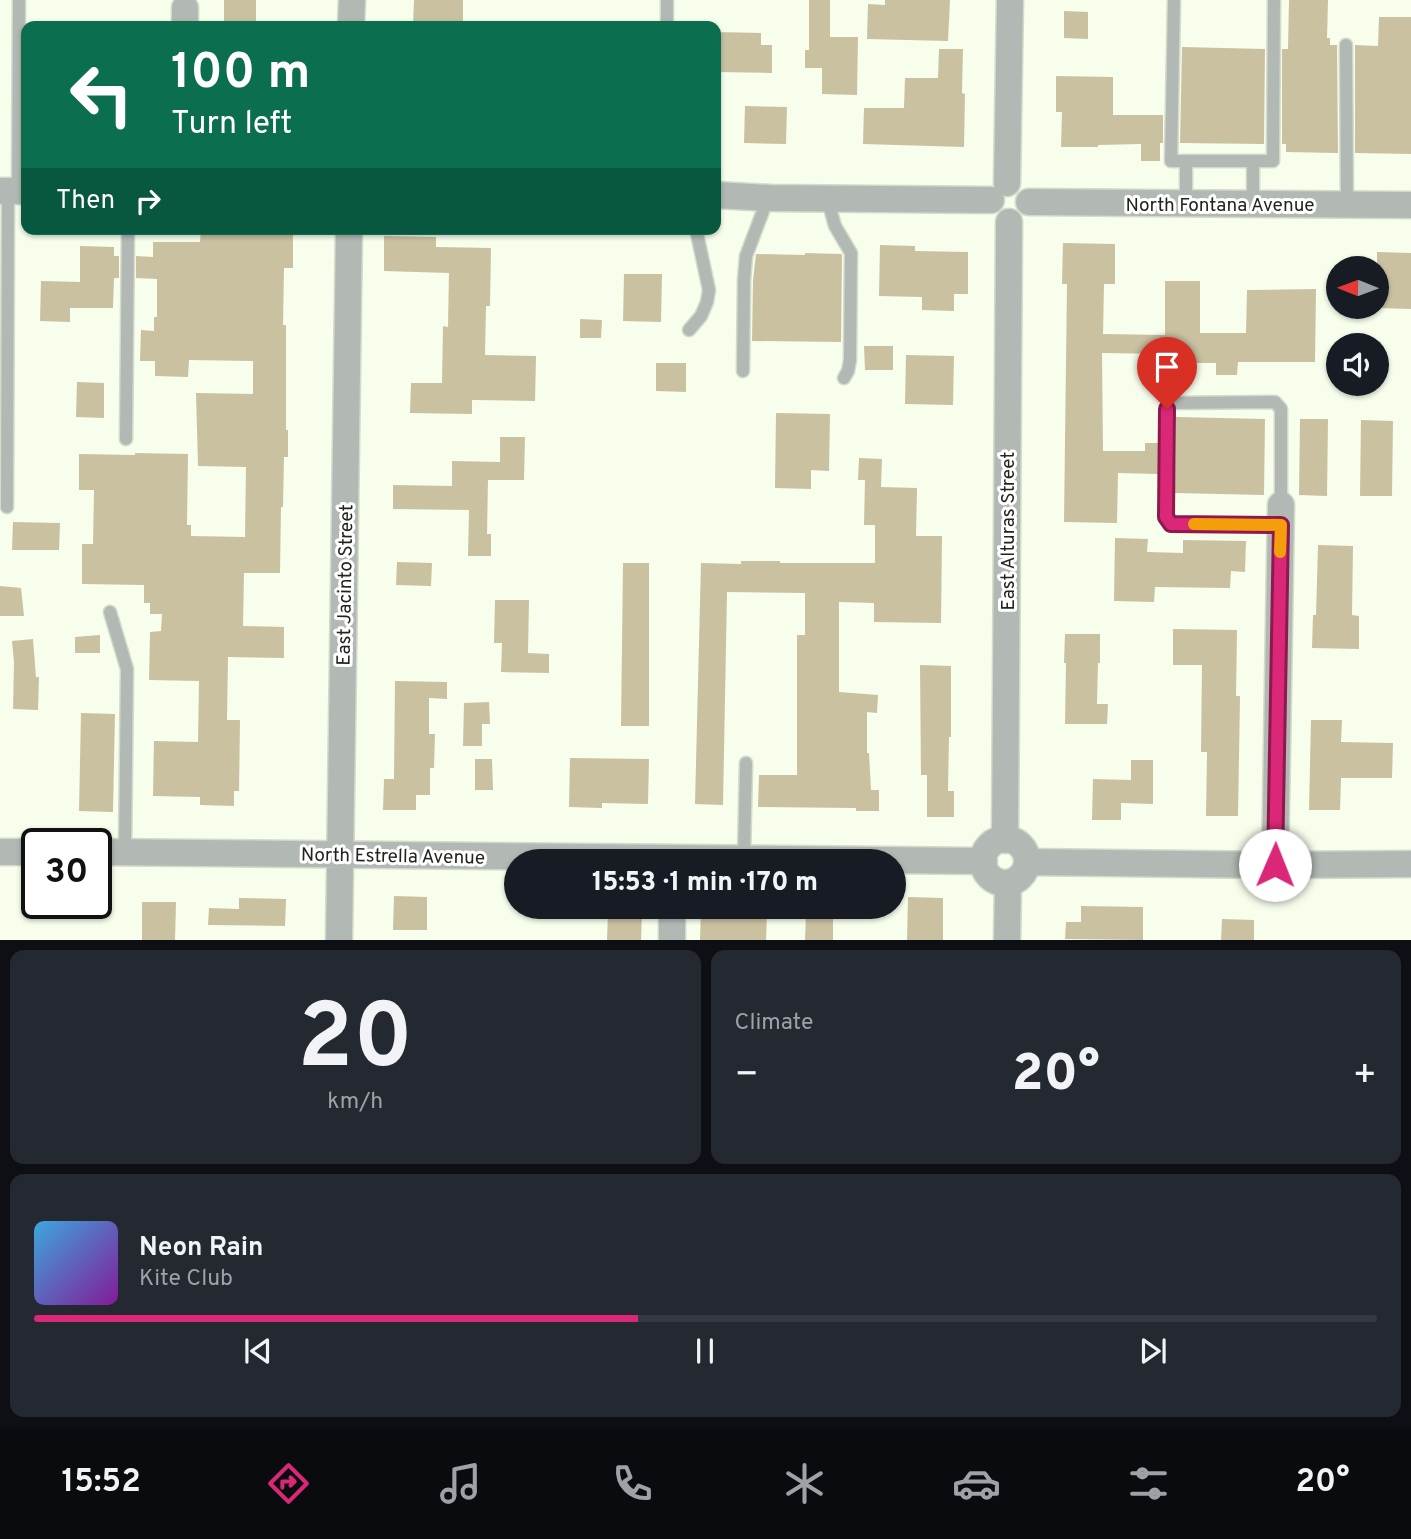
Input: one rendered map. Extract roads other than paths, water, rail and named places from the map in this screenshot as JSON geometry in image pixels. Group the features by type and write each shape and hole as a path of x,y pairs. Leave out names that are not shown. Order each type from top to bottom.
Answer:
{"street":[{"path":"351,21 352,0"},
{"path":"721,195 830,199 999,192 1018,184 1028,194 1029,202 1027,214 1022,218 1002,221 991,207 999,192 1010,0"},
{"name":"North Fontana Avenue","path":"1029,202 1411,205"},
{"name":"East Alturas Street","path":"1006,840 1009,222"},
{"name":"East Jacinto Street","path":"339,940 349,235"},
{"path":"1275,865 1281,515"},
{"path":"1006,840 1023,849 1027,862 1023,873 1008,883 1000,882 988,874 984,861 985,854 993,844 1006,840"},
{"path":"0,852 21,852"},
{"name":"North Estrella Avenue","path":"112,852 504,856"},
{"name":"North Estrella Avenue","path":"906,860 984,861"},
{"path":"1027,862 1411,864"},
{"path":"1007,940 1008,883"},
{"path":"672,940 673,919"}],"lane":[{"path":"7,507 19,0"},
{"path":"667,0 667,21"},
{"path":"1174,0 1171,161 1273,161 1274,0"},
{"path":"1346,45 1347,205"},
{"path":"1186,161 1186,203"},
{"path":"1253,161 1253,203"},
{"path":"743,371 746,256 763,211 764,198"},
{"path":"830,199 835,226 851,253 850,360 844,378"},
{"path":"126,439 128,235"},
{"path":"689,330 701,316 709,290 697,235"},
{"path":"1275,402 1281,409 1281,515 1171,524 1166,517 1167,409 1173,403 1275,402"},
{"path":"110,612 127,669 125,852"},
{"path":"744,849 746,763"}]}
